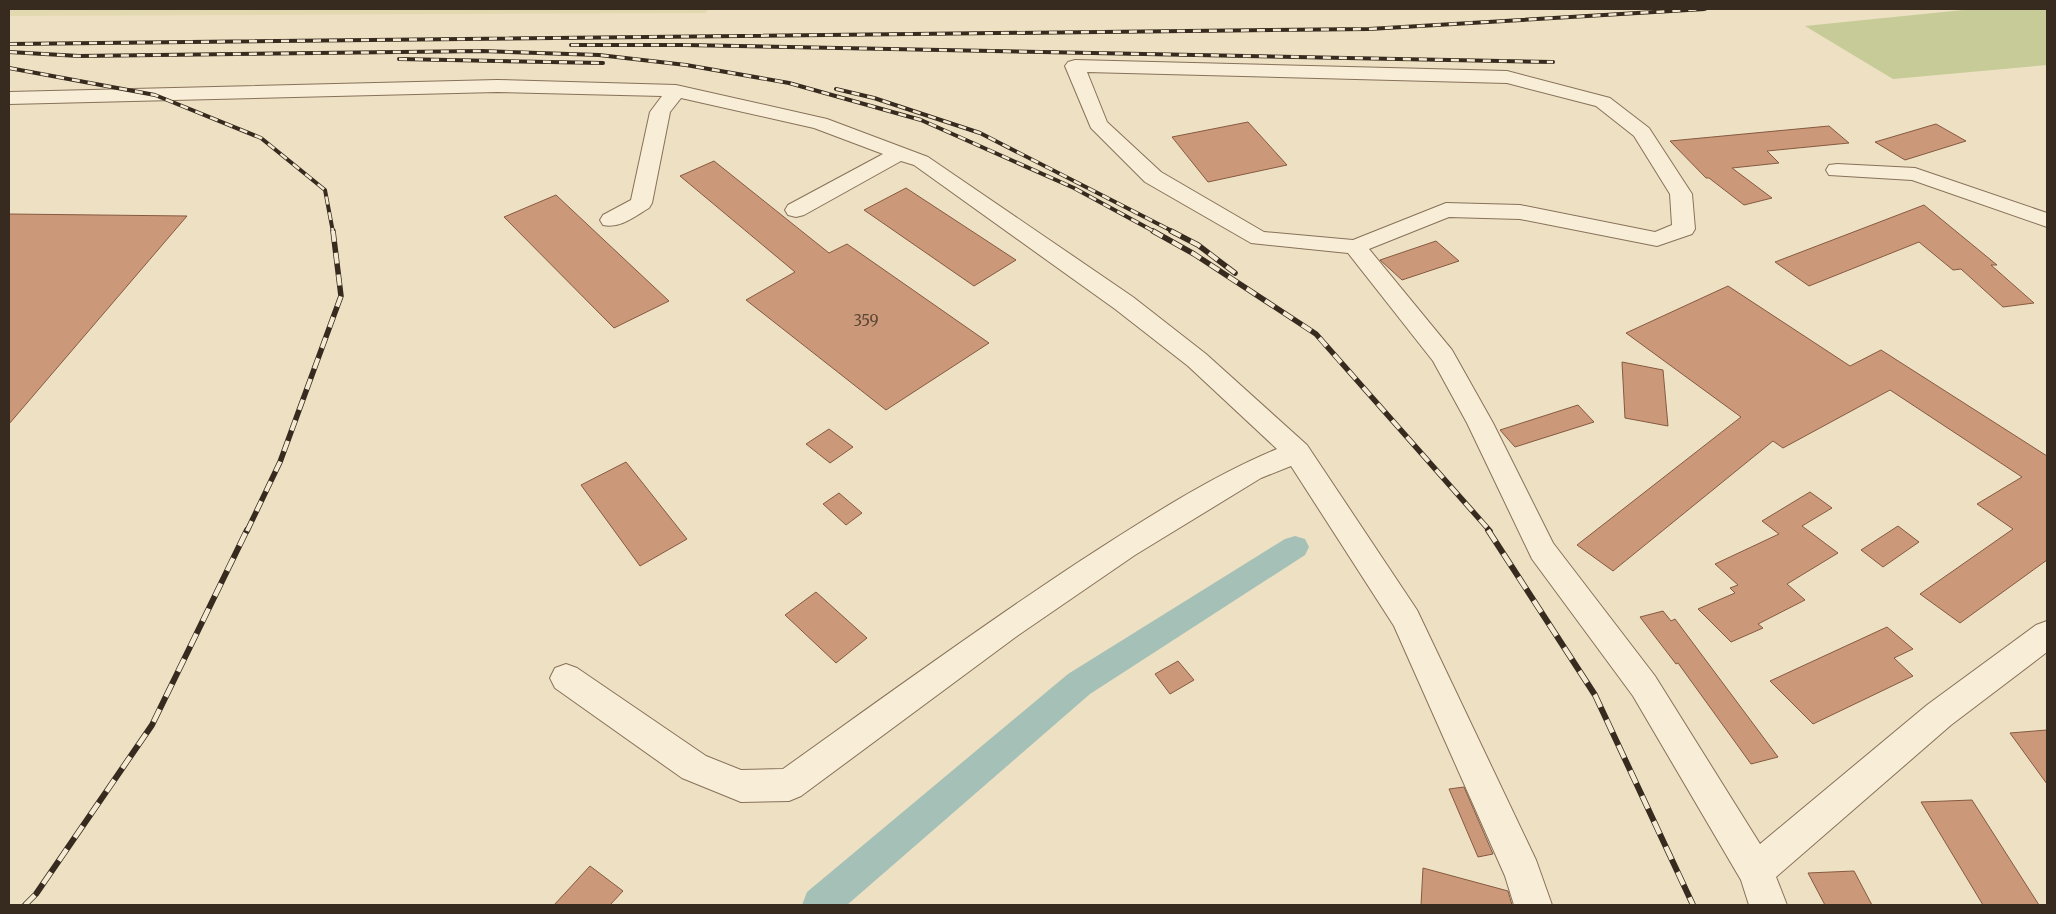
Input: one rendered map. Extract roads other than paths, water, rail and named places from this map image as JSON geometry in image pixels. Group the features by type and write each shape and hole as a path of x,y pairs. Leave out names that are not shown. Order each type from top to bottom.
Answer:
{"lane":[{"path":"1355,247 1446,210 1520,212 1657,239 1684,229 1681,194 1642,132 1603,102 1508,77 1075,66 1098,124 1153,177 1259,238 1355,247 1443,356 1480,423 1542,550 1644,686 1756,871 1768,905"},
{"path":"9,98 497,86 676,92 820,123 921,161 1124,303 1196,360 1297,452 1406,619 1523,872 1533,905"},
{"path":"611,220 641,203 660,112 676,92"},
{"path":"796,210 900,153"},
{"path":"1837,170 1915,174 2047,220"},
{"path":"566,678 694,768 741,786 789,786 1006,627 1125,546 1251,470 1297,452"},
{"path":"1756,871 1939,715 2047,634"}],"waterway":[{"path":"820,905 1079,684 1295,547"}],"railway":[{"path":"9,44 1369,29 1705,9"},
{"path":"571,45 685,45 1553,62"},
{"path":"9,52 79,56 482,51 599,55 686,65 789,83 921,120 1074,188 1155,232"},
{"path":"399,59 603,63"},
{"path":"9,68 155,95 261,138 325,190 333,232"},
{"path":"836,89 874,98 980,133 1174,232"},
{"path":"247,531 280,462 341,296 333,231"},
{"path":"1153,231 1194,254 1316,334 1490,531"},
{"path":"1171,231 1198,245 1235,273"},
{"path":"25,905 36,894 152,725 247,530"},
{"path":"1488,530 1595,695 1693,905"}]}
